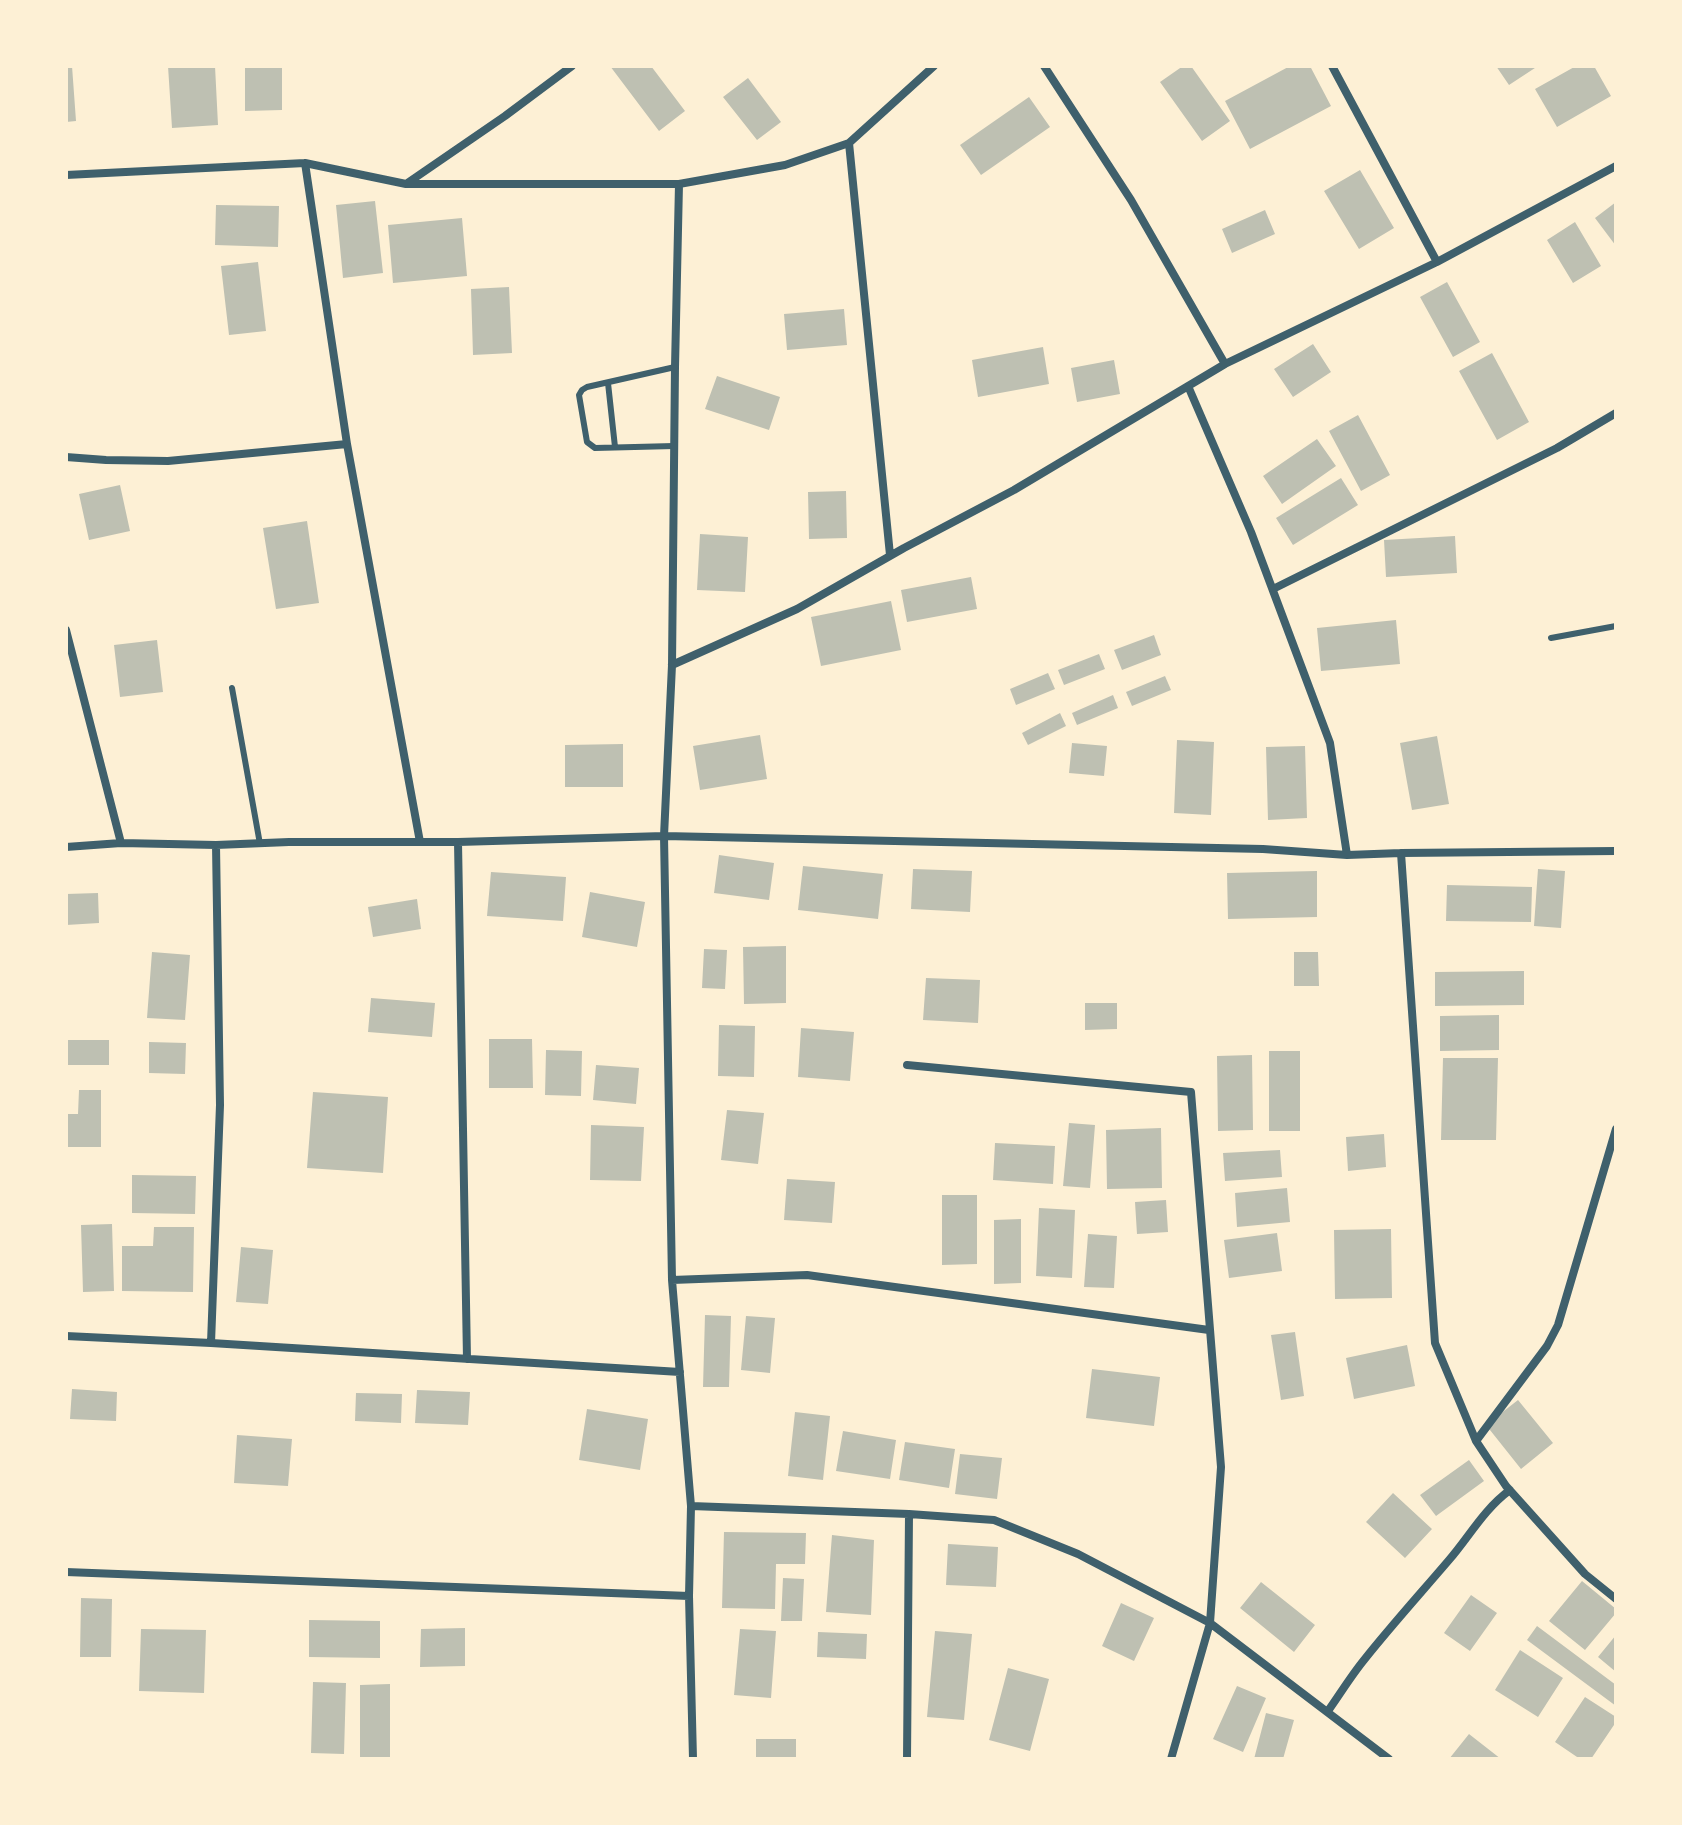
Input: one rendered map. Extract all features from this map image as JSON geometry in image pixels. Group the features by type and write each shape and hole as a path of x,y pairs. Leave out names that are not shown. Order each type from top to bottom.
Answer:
{"street":[{"path":"406,184 572,66"},
{"path":"66,175 305,163 406,184 679,184 785,165 849,143 934,66"},
{"path":"1044,66 1131,200 1225,364"},
{"path":"1332,66 1437,262"},
{"path":"849,143 890,555 1014,490 1225,364 1437,262 1616,166"},
{"path":"305,163 347,444 420,842"},
{"path":"679,184 672,665 664,836 672,1280 691,1506 689,1596 693,1759"},
{"path":"1188,386 1251,532 1330,743 1347,855"},
{"path":"1273,589 1557,448 1616,413"},
{"path":"66,457 168,461 347,444"},
{"path":"672,665 797,609 904,548"},
{"path":"66,630 121,843"},
{"path":"66,847 121,843 458,842 664,836 1263,849 1347,855 1616,851"},
{"path":"458,842 467,1359"},
{"path":"211,1343 220,1105 216,845"},
{"path":"1401,853 1435,1343 1476,1441 1510,1490 1585,1574 1616,1599"},
{"path":"907,1065 1191,1092 1221,1467 1210,1623 1171,1759"},
{"path":"1476,1441 1547,1346 1558,1325 1616,1129"},
{"path":"672,1280 807,1275 1209,1330"},
{"path":"66,1336 680,1372"},
{"path":"1328,1711 1364,1660 1498,1499 1510,1490"},
{"path":"691,1506 994,1520 1078,1554 1210,1623 1389,1759"},
{"path":"907,1759 909,1514"},
{"path":"66,1572 689,1596"}],"lane":[{"path":"674,446 595,448 587,442 579,395 587,387 675,367"},
{"path":"608,383 615,447"},
{"path":"1551,638 1616,626"},
{"path":"232,688 260,844"}],"building":[{"path":"66,66 72,66 76,121 66,122"},
{"path":"168,66 215,66 218,125 172,128"},
{"path":"245,66 282,66 282,110 245,111"},
{"path":"610,66 651,66 685,111 659,131"},
{"path":"1183,66 1191,66 1230,121 1202,141 1160,82"},
{"path":"1290,66 1310,66 1331,106 1250,149 1225,101"},
{"path":"1496,66 1538,66 1509,85"},
{"path":"1576,66 1594,66 1611,96 1557,127 1535,89"},
{"path":"748,78 781,122 757,140 723,97"},
{"path":"1029,97 1050,127 981,175 960,145"},
{"path":"1360,170 1394,228 1359,249 1324,191"},
{"path":"375,201 383,273 343,278 336,205"},
{"path":"1616,202 1616,246 1595,218"},
{"path":"216,205 279,206 278,247 215,245"},
{"path":"1265,210 1275,234 1232,253 1222,229"},
{"path":"462,218 467,276 393,283 388,225"},
{"path":"1575,222 1601,266 1573,283 1547,240"},
{"path":"258,262 266,331 229,335 221,266"},
{"path":"1447,282 1480,342 1453,357 1420,297"},
{"path":"509,287 512,353 473,355 471,289"},
{"path":"844,309 847,345 787,350 784,314"},
{"path":"1313,344 1331,372 1293,397 1274,369"},
{"path":"1043,347 1049,384 978,397 972,360"},
{"path":"1492,353 1529,422 1497,440 1459,371"},
{"path":"1114,360 1120,394 1077,402 1071,368"},
{"path":"717,376 780,397 769,430 705,409"},
{"path":"1358,415 1390,475 1361,491 1329,431"},
{"path":"1317,439 1336,466 1282,504 1263,476"},
{"path":"1341,478 1358,505 1293,545 1276,518"},
{"path":"120,485 130,531 89,540 79,494"},
{"path":"846,491 847,538 809,539 808,492"},
{"path":"307,521 319,603 276,609 263,528"},
{"path":"700,534 748,537 745,592 697,590"},
{"path":"1455,536 1457,573 1386,577 1384,540"},
{"path":"971,577 977,609 907,622 901,590"},
{"path":"891,601 901,650 821,666 811,617"},
{"path":"1396,620 1400,664 1321,671 1317,628"},
{"path":"1154,635 1161,655 1122,670 1114,650"},
{"path":"157,640 163,692 120,697 114,645"},
{"path":"1099,654 1105,669 1064,685 1058,670"},
{"path":"1048,673 1055,689 1016,705 1010,689"},
{"path":"1165,676 1171,690 1132,706 1126,692"},
{"path":"1113,695 1118,708 1077,725 1072,713"},
{"path":"1060,713 1066,726 1028,745 1022,733"},
{"path":"760,735 767,779 700,790 693,746"},
{"path":"1437,736 1449,804 1412,810 1400,743"},
{"path":"1177,740 1214,742 1211,815 1174,813"},
{"path":"1072,743 1107,746 1104,776 1069,773"},
{"path":"623,744 623,787 565,787 565,745"},
{"path":"1305,746 1307,818 1268,820 1266,747"},
{"path":"719,855 774,863 769,900 714,893"},
{"path":"803,866 883,874 878,919 798,910"},
{"path":"913,869 972,871 970,912 911,909"},
{"path":"1538,869 1565,871 1561,928 1534,926"},
{"path":"1317,871 1317,917 1228,919 1227,873"},
{"path":"491,872 566,877 563,921 487,916"},
{"path":"1447,885 1532,887 1531,922 1446,921"},
{"path":"590,892 645,902 637,947 582,937"},
{"path":"98,893 99,923 66,925 66,894"},
{"path":"417,899 421,929 373,937 368,907"},
{"path":"786,946 786,1003 744,1004 743,947"},
{"path":"704,949 727,950 725,989 702,988"},
{"path":"152,952 190,955 185,1020 147,1018"},
{"path":"1294,952 1318,952 1319,986 1294,986"},
{"path":"1524,971 1524,1005 1435,1006 1435,972"},
{"path":"926,978 980,980 978,1023 923,1020"},
{"path":"371,998 435,1003 432,1037 368,1032"},
{"path":"1085,1003 1117,1003 1117,1029 1085,1030"},
{"path":"1499,1015 1499,1050 1440,1051 1440,1016"},
{"path":"719,1025 755,1026 754,1077 718,1076"},
{"path":"801,1028 854,1032 850,1081 798,1077"},
{"path":"489,1039 532,1039 533,1088 489,1088"},
{"path":"66,1040 109,1040 109,1065 66,1065"},
{"path":"149,1042 186,1043 185,1074 149,1073"},
{"path":"546,1050 582,1051 581,1096 545,1095"},
{"path":"1269,1051 1300,1051 1300,1131 1269,1131"},
{"path":"1252,1055 1253,1130 1218,1131 1217,1056"},
{"path":"1443,1058 1498,1058 1496,1140 1441,1140"},
{"path":"596,1065 639,1068 636,1104 593,1100"},
{"path":"79,1090 101,1090 101,1147 66,1147 66,1114 78,1114"},
{"path":"313,1092 388,1097 383,1173 307,1168"},
{"path":"727,1110 764,1113 758,1164 721,1160"},
{"path":"1069,1123 1095,1125 1090,1188 1063,1186"},
{"path":"591,1125 644,1127 641,1181 590,1180"},
{"path":"1161,1128 1162,1188 1107,1189 1106,1130"},
{"path":"1384,1134 1386,1167 1348,1171 1346,1137"},
{"path":"995,1143 1055,1146 1053,1184 993,1180"},
{"path":"1280,1150 1282,1177 1225,1181 1223,1153"},
{"path":"132,1175 196,1176 195,1214 132,1213"},
{"path":"787,1179 835,1182 832,1223 784,1220"},
{"path":"1287,1188 1290,1222 1237,1227 1235,1193"},
{"path":"942,1195 977,1195 977,1264 942,1265"},
{"path":"1166,1200 1168,1232 1137,1234 1135,1202"},
{"path":"1039,1208 1075,1210 1072,1278 1036,1276"},
{"path":"1021,1219 1021,1283 994,1284 994,1220"},
{"path":"112,1224 114,1291 83,1292 81,1225"},
{"path":"154,1227 194,1227 193,1292 122,1291 122,1246 153,1246"},
{"path":"1391,1229 1392,1298 1335,1299 1334,1230"},
{"path":"1277,1233 1282,1271 1229,1278 1224,1240"},
{"path":"1088,1234 1117,1236 1114,1288 1084,1287"},
{"path":"241,1247 273,1250 268,1304 236,1302"},
{"path":"705,1315 731,1316 729,1387 703,1387"},
{"path":"746,1316 775,1318 770,1373 741,1370"},
{"path":"1295,1332 1304,1396 1281,1400 1271,1335"},
{"path":"1407,1345 1415,1386 1354,1399 1346,1358"},
{"path":"1092,1369 1160,1377 1154,1426 1086,1418"},
{"path":"72,1389 117,1392 116,1421 70,1419"},
{"path":"417,1390 470,1392 468,1425 415,1423"},
{"path":"356,1393 402,1394 401,1423 355,1421"},
{"path":"1518,1400 1553,1443 1521,1469 1486,1425"},
{"path":"587,1409 648,1419 640,1470 579,1460"},
{"path":"795,1412 830,1416 823,1480 788,1476"},
{"path":"843,1431 896,1440 890,1479 836,1471"},
{"path":"237,1435 292,1439 288,1486 234,1483"},
{"path":"905,1442 955,1449 949,1488 899,1480"},
{"path":"960,1454 1002,1458 997,1499 955,1494"},
{"path":"1469,1460 1484,1481 1436,1516 1420,1495"},
{"path":"1393,1493 1432,1529 1405,1558 1366,1522"},
{"path":"724,1532 806,1533 805,1564 776,1564 775,1609 722,1608"},
{"path":"832,1535 874,1540 871,1615 826,1612"},
{"path":"948,1544 998,1547 996,1587 946,1585"},
{"path":"783,1578 804,1579 802,1621 781,1621"},
{"path":"1582,1581 1616,1609 1616,1613 1585,1650 1549,1621"},
{"path":"1261,1582 1315,1625 1294,1652 1240,1608"},
{"path":"1471,1595 1497,1613 1470,1651 1444,1633"},
{"path":"81,1598 112,1599 111,1657 80,1657"},
{"path":"1121,1603 1154,1618 1134,1661 1102,1646"},
{"path":"309,1620 380,1621 380,1658 309,1657"},
{"path":"1537,1626 1616,1685 1616,1706 1527,1640"},
{"path":"465,1628 465,1666 420,1667 421,1629"},
{"path":"141,1629 206,1630 204,1693 139,1691"},
{"path":"740,1629 776,1631 771,1698 734,1695"},
{"path":"935,1631 972,1634 964,1720 927,1717"},
{"path":"818,1632 867,1634 866,1659 817,1657"},
{"path":"1616,1635 1616,1672 1598,1657"},
{"path":"1520,1650 1563,1678 1538,1717 1495,1690"},
{"path":"1008,1668 1049,1679 1030,1751 989,1740"},
{"path":"313,1682 346,1683 344,1754 311,1753"},
{"path":"390,1684 390,1759 360,1759 360,1685"},
{"path":"1237,1686 1266,1698 1243,1752 1213,1739"},
{"path":"1585,1697 1616,1717 1616,1722 1591,1759 1580,1759 1555,1742"},
{"path":"1266,1713 1294,1720 1283,1759 1254,1759"},
{"path":"1469,1734 1501,1759 1449,1759"},
{"path":"756,1739 796,1739 796,1759 756,1759"}]}
